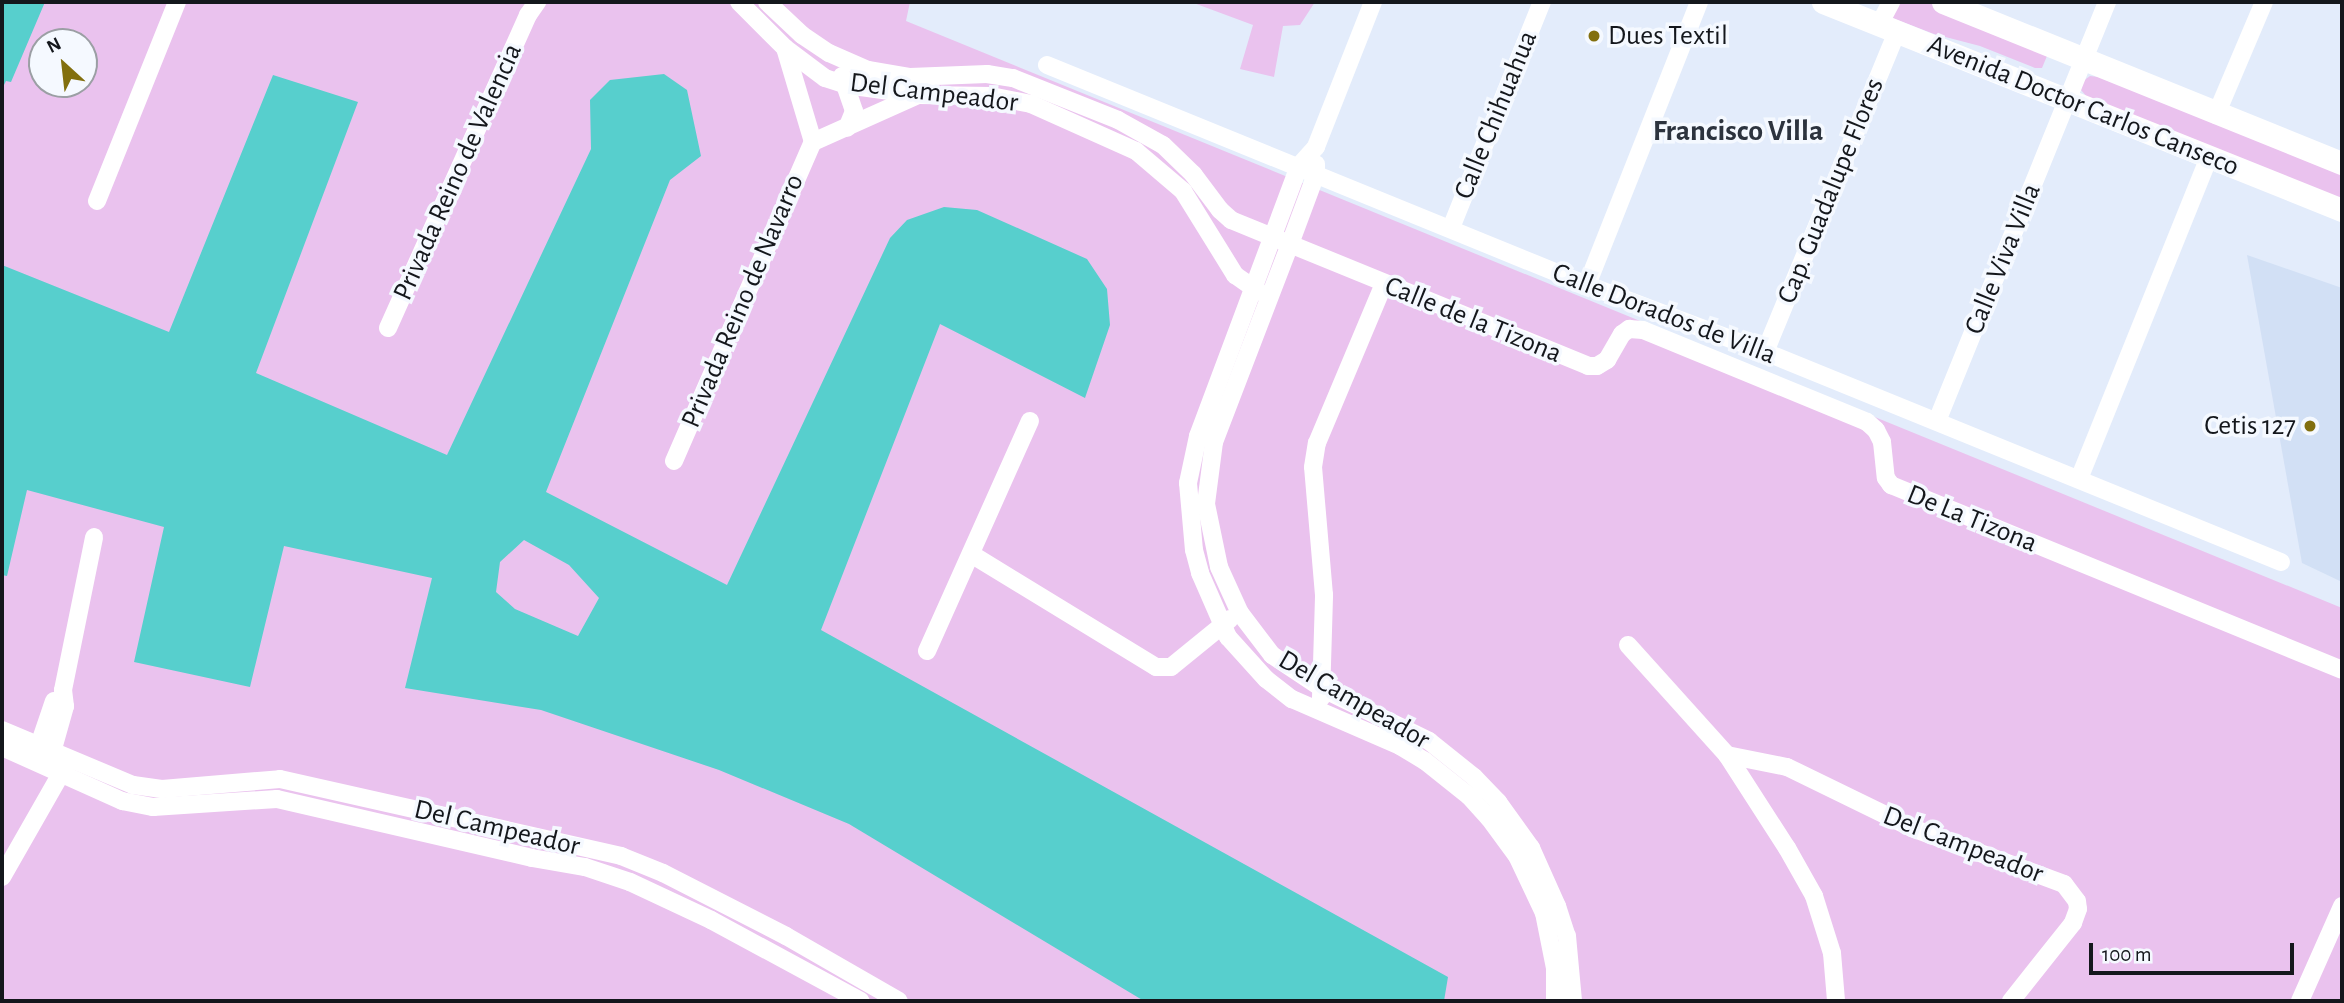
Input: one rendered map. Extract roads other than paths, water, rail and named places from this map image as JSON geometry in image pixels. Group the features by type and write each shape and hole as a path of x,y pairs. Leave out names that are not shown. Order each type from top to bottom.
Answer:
{"main road":[{"name":"Avenida Doctor Carlos Canseco","path":"1823,2 1876,18 2209,158 2342,210"},
{"name":"Avenida Doctor Carlos Canseco","path":"1943,2 2342,163"}],"street":[{"path":"97,201 177,2"},
{"name":"Del Campeador","path":"739,2 785,48 837,78 919,95 991,96 1031,104 1113,139 1162,171 1183,191 1235,275 1269,298"},
{"name":"Del Campeador","path":"767,2 802,35 829,53 868,70 910,77 987,75 1030,82 1118,120 1163,145 1194,174 1220,210 1231,220 1282,241"},
{"path":"1282,241 1299,166 1316,147 1373,2"},
{"name":"Calle Chihuahua","path":"1451,228 1542,2"},
{"path":"1587,285 1699,2"},
{"name":"Cap. Guadalupe Flores","path":"1765,352 1876,18 1891,2"},
{"path":"2084,59 2107,2"},
{"path":"2216,114 2264,2"},
{"name":"Privada Reino de Valencia","path":"388,328 531,6"},
{"path":"785,48 813,142 919,95"},
{"path":"829,53 837,78 854,111 847,128"},
{"name":"Calle Viva Villa","path":"1937,421 2084,59"},
{"name":"Calle Dorados de Villa","path":"1048,65 1587,285 1765,352 2281,562"},
{"path":"800,99 837,78 868,70"},
{"name":"Privada Reino de Navarro","path":"674,461 813,142"},
{"path":"1282,241 1316,174 1316,147"},
{"path":"2079,479 2209,158"},
{"path":"1205,226 1220,210"},
{"name":"Del Campeador","path":"1282,241 1251,288 1198,436 1188,483 1194,550 1222,625 1247,660 1265,679 1292,699 1318,712 1400,746 1447,777 1524,852 1544,913 1555,968 1555,1001"},
{"name":"Del Campeador","path":"1282,241 1269,298 1219,428 1207,486 1206,504 1213,547 1228,592 1240,613 1272,655 1323,689 1411,732 1452,758 1498,802 1524,852 1558,906 1567,936 1573,1001"},
{"name":"Calle de la Tizona","path":"1282,241 1588,366 1597,366 1607,360 1622,334 1629,329 1643,330"},
{"path":"1318,712 1323,689 1324,595 1313,467 1317,443 1384,284"},
{"name":"De La Tizona","path":"1643,330 1867,422 1876,430 1882,442 1886,478 1891,485 2342,670"},
{"path":"927,651 1030,421"},
{"path":"2,877 51,760 54,702 63,690 94,537"},
{"path":"971,554 1156,667 1171,667 1240,613"},
{"path":"1628,645 1727,755 1787,848 1814,896 1832,953 1836,1001"},
{"name":"Del Campeador","path":"2,730 122,801 153,807 277,799 532,858 585,867 630,882 711,920 860,1001"},
{"name":"Del Campeador","path":"2,747 133,785 162,789 250,779 279,779 621,856 663,873 786,936 899,1001"},
{"name":"Del Campeador","path":"1727,755 1787,768 1912,828 2064,884 2077,901 2078,909 2073,923 2011,1001"},
{"path":"196,786 197,806"},
{"path":"2300,1001 2342,906"}],"place":[{"name":"Dues Textil","path":"1594,36"},
{"name":"Cetis 127","path":"2310,426"}],"district":[{"name":"Francisco Villa","path":"1738,131"}]}
